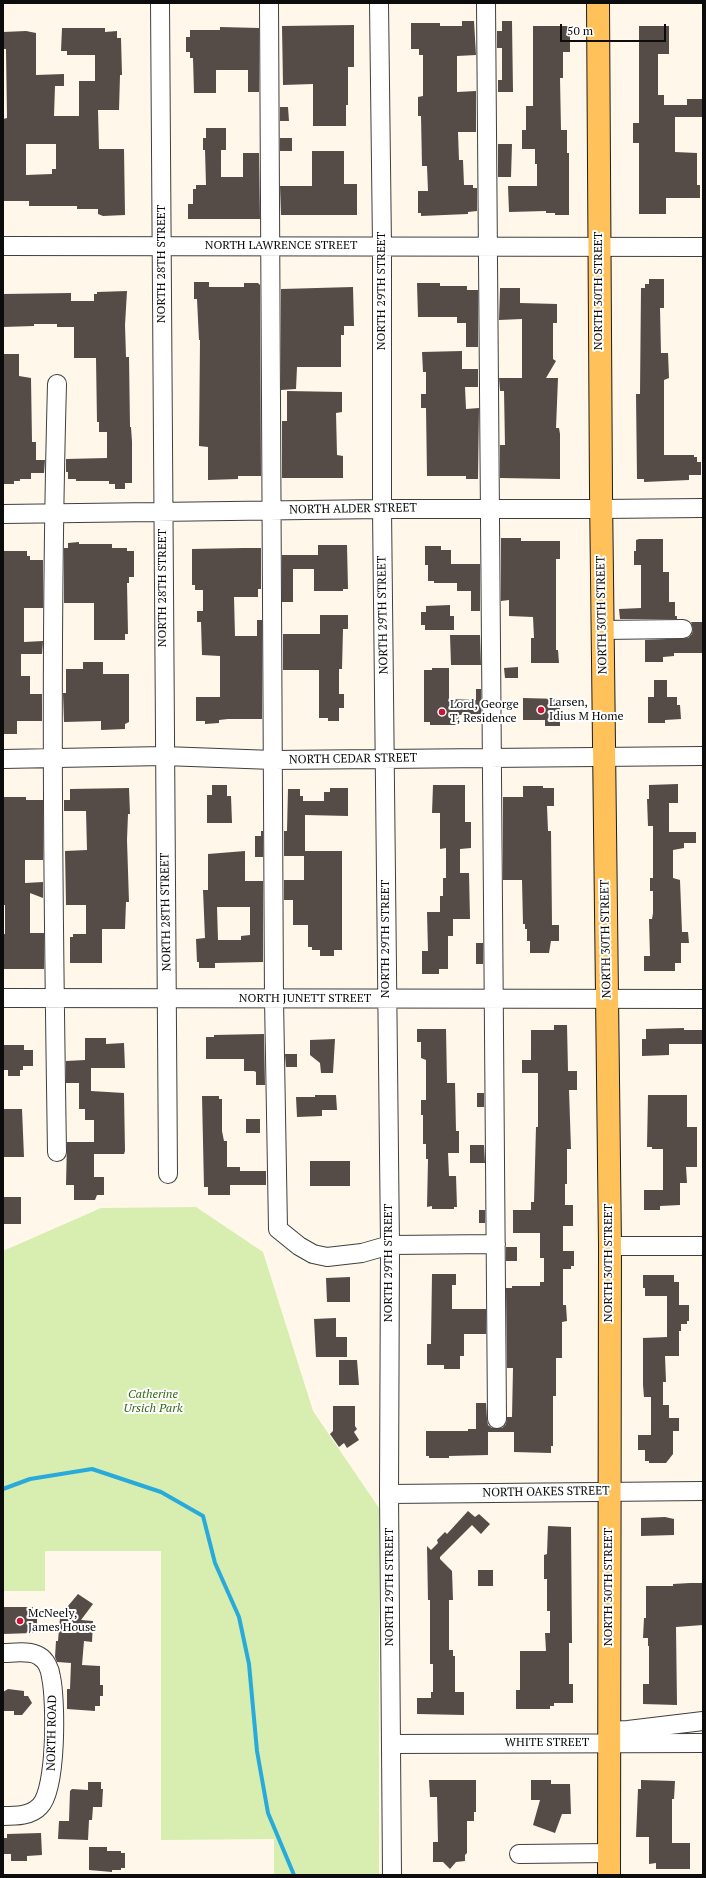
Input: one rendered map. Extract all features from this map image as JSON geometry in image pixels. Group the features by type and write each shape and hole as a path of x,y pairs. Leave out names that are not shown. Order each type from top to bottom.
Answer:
{"main road":[{"name":"NORTH 30TH STREET","path":"598,3 602,630 610,1246 609,1875"}],"street":[{"name":"NORTH 28TH STREET","path":"160,3 168,1174"},
{"path":"269,3 272,760 278,1229 299,1246 319,1256 339,1257 362,1253 390,1245 496,1244"},
{"name":"NORTH 29TH STREET","path":"379,3 382,246 382,508 390,1245 389,1494 392,1875"},
{"path":"486,3 497,1419"},
{"name":"NORTH LAWRENCE STREET","path":"3,246 703,247"},
{"path":"57,384 53,514 53,758 57,1152"},
{"name":"NORTH ALDER STREET","path":"3,514 382,508 601,510 703,508"},
{"path":"602,630 683,630"},
{"name":"NORTH CEDAR STREET","path":"3,759 164,756 272,760 703,756"},
{"name":"NORTH JUNETT STREET","path":"3,998 703,999"},
{"path":"610,1246 703,1246"},
{"name":"NORTH OAKES STREET","path":"389,1494 703,1491"},
{"name":"NORTH ROAD","path":"3,1653 39,1655 45,1661 51,1676 53,1696 52,1768 46,1798 35,1811 18,1816 3,1816"},
{"path":"609,1737 628,1730 703,1721"},
{"name":"WHITE STREET","path":"391,1744 609,1737 703,1743"},
{"path":"519,1854 609,1853"}],"green space":[{"name":"Catherine Ursich Park","path":"196,1207 263,1252 313,1411 379,1508 379,1875 274,1875 274,1839 161,1840 161,1551 45,1551 45,1591 3,1591 3,1251 101,1208"}],"building":[{"path":"462,21 474,21 476,55 457,56 457,92 476,91 476,132 458,132 459,160 463,160 464,185 473,185 473,188 477,188 477,211 468,212 468,214 421,216 421,213 418,213 418,191 428,191 427,166 422,166 421,116 418,116 418,97 423,96 423,55 419,55 419,49 411,49 411,23 440,23 440,26 462,26"},
{"path":"502,21 512,21 513,92 498,92 498,80 502,80 502,48 497,48 497,31 502,31"},
{"path":"354,25 354,67 348,67 348,105 346,105 346,126 313,126 313,84 283,85 282,26"},
{"path":"533,26 570,26 570,52 563,52 563,78 560,78 561,130 567,130 567,153 569,153 569,215 555,215 555,213 546,213 546,211 509,212 508,186 537,186 535,149 522,149 522,130 526,130 526,106 533,106"},
{"path":"639,26 669,26 669,54 658,54 658,95 664,95 664,105 687,105 687,99 703,99 703,117 675,117 675,152 697,153 697,185 700,185 700,198 666,198 666,214 639,214 639,143 633,143 633,123 639,123"},
{"path":"220,27 259,28 259,92 248,92 248,70 216,70 216,93 194,93 193,58 190,58 190,52 186,52 186,37 190,37 190,30 220,30"},
{"path":"62,28 105,28 105,32 117,31 117,38 121,38 122,75 120,75 119,110 98,110 99,149 124,149 125,215 103,216 98,214 98,209 77,209 77,206 29,206 29,201 3,201 3,119 7,118 6,49 3,49 3,32 26,31 36,33 36,75 64,74 64,86 55,86 54,116 79,116 79,81 95,81 95,55 67,55 67,51 61,51","holes":["26,144 56,144 56,169 52,169 52,174 26,175"]},
{"path":"280,107 288,107 289,121 280,121"},
{"path":"206,128 226,128 226,150 221,150 221,177 243,177 243,153 259,153 260,219 188,219 188,204 193,204 193,189 196,189 196,185 206,185 205,150 203,150 203,138 206,138"},
{"path":"280,138 292,138 292,151 280,151"},
{"path":"498,144 512,144 511,177 498,177"},
{"path":"312,151 344,151 344,184 357,184 357,215 281,215 280,186 312,186"},
{"path":"649,279 664,279 664,308 660,308 661,353 668,353 669,378 664,380 664,455 694,455 694,457 697,457 697,462 701,462 701,475 689,475 689,480 644,482 644,479 637,479 636,394 640,394 641,288 645,288 645,284 649,284"},
{"path":"194,282 209,282 209,287 244,287 244,283 258,283 260,285 261,476 238,476 238,479 208,480 208,447 199,446 200,340 197,299 194,299"},
{"path":"417,283 440,283 440,286 467,286 467,290 478,290 478,347 466,347 466,323 457,323 457,317 418,317"},
{"path":"353,287 354,326 344,326 344,335 341,335 341,367 297,367 296,389 281,390 281,289"},
{"path":"500,288 520,288 520,303 557,304 557,323 553,323 553,359 556,361 546,378 558,378 556,428 559,428 560,434 560,479 500,478 500,445 505,445 504,391 500,391 499,378 522,378 522,319 499,320"},
{"path":"127,291 125,325 126,357 129,357 132,483 125,483 125,489 115,489 115,484 109,484 109,481 76,481 76,479 68,479 68,472 66,472 66,459 107,458 107,432 99,432 99,422 97,422 96,358 74,358 74,327 57,327 57,324 34,324 34,326 3,327 3,294 71,293 71,301 94,301 94,294 97,294 97,292"},
{"path":"462,351 462,369 478,369 478,387 465,387 466,409 479,408 478,479 466,479 466,476 427,476 426,408 421,408 421,394 426,394 426,372 423,372 422,352"},
{"path":"3,354 19,354 19,376 31,378 32,442 36,442 36,460 45,460 44,473 31,473 31,479 20,479 20,481 14,481 14,484 3,484"},
{"path":"287,391 342,392 342,412 336,413 337,455 343,456 343,478 282,478 282,421 287,421"},
{"path":"501,538 521,538 521,541 560,541 560,559 556,559 556,650 558,650 559,663 531,663 531,638 534,638 533,617 509,616 509,600 501,601"},
{"path":"663,539 663,572 669,572 669,602 675,602 675,616 677,616 677,619 620,619 619,609 641,608 641,565 634,565 636,540"},
{"path":"79,542 79,544 112,544 112,548 127,548 127,551 134,551 134,577 129,577 129,583 127,583 128,634 125,634 125,640 94,640 94,603 64,603 64,548 68,548 68,543"},
{"path":"318,545 347,545 348,589 343,589 343,591 314,591 314,569 293,569 293,602 282,602 282,555 318,555"},
{"path":"425,546 441,546 441,550 451,550 451,564 480,564 480,611 471,611 471,591 457,591 457,583 434,583 434,581 428,581 428,565 425,565"},
{"path":"261,548 261,589 258,589 258,597 234,597 235,636 257,636 257,620 262,620 262,719 228,719 219,720 219,723 205,724 205,721 196,721 196,697 220,697 220,656 202,655 201,622 197,622 197,611 203,611 203,590 195,590 195,585 192,585 192,549"},
{"path":"3,551 27,551 27,556 30,556 30,560 43,560 43,608 24,608 24,642 43,641 42,654 21,654 21,676 30,676 30,694 42,694 42,721 17,721 17,734 3,734"},
{"path":"450,605 450,616 454,616 454,630 425,630 425,625 421,625 421,612 426,612 426,606"},
{"path":"320,615 348,615 348,629 343,629 342,669 339,669 339,694 344,694 344,708 339,708 339,721 328,721 328,718 319,718 319,670 283,670 283,634 320,634"},
{"path":"691,622 703,622 703,653 674,653 674,656 663,657 663,662 645,662 645,640 688,638 692,634 693,629"},
{"path":"450,635 480,635 481,665 451,665"},
{"path":"83,662 103,662 103,674 129,674 129,722 125,724 125,729 101,730 101,721 64,722 63,693 66,693 66,669 83,669"},
{"path":"518,667 518,678 505,678 504,668"},
{"path":"432,668 449,668 449,699 476,700 476,689 481,689 481,714 459,715 459,725 430,725 430,722 424,722 424,670 432,670"},
{"path":"654,680 667,680 667,697 677,697 677,705 680,705 681,719 665,720 665,723 648,723 648,697 654,697"},
{"name":"Larsen, Idius M Home","path":"523,698 560,699 560,726 545,726 545,720 523,720"},
{"path":"678,784 678,803 669,803 669,832 696,832 696,843 684,843 684,848 673,850 673,878 680,880 682,932 688,932 689,943 681,943 681,963 675,963 675,971 644,971 644,956 650,956 649,919 652,919 653,913 653,891 650,891 650,878 653,878 653,826 648,826 647,799 649,799 649,785"},
{"path":"212,785 227,785 227,796 231,796 232,823 207,823 207,795 212,795"},
{"path":"433,785 465,785 465,822 471,822 471,848 460,849 460,873 469,873 470,919 453,919 453,936 448,936 448,969 439,969 439,974 422,974 422,951 428,951 427,912 440,912 440,896 443,896 443,878 446,878 446,848 440,849 440,813 432,813"},
{"path":"523,786 543,786 543,788 554,788 554,806 547,806 548,831 551,831 552,925 559,925 559,941 551,941 549,953 530,953 530,941 527,941 527,929 525,929 525,924 523,924 522,880 503,880 503,797 523,797"},
{"path":"129,788 130,814 128,814 127,840 129,902 126,902 125,929 102,929 102,963 70,963 70,937 73,937 73,934 86,934 86,905 66,905 65,851 87,850 86,811 64,811 64,800 70,800 70,789"},
{"path":"330,788 348,788 348,816 305,815 305,851 342,851 342,950 334,950 334,956 320,956 320,950 312,950 312,947 308,947 308,925 293,925 293,900 284,900 284,880 304,880 304,856 284,856 284,831 287,831 288,789 300,789 300,796 303,796 303,801 324,801 324,792 330,792"},
{"path":"3,797 26,797 26,800 43,800 43,860 25,860 25,883 43,882 43,898 30,893 30,933 44,933 44,969 3,969 5,905 3,905"},
{"path":"261,831 263,831 263,857 255,857 255,836 261,836"},
{"path":"245,851 245,881 263,881 263,962 215,963 215,968 199,968 199,962 197,962 196,939 205,938 203,890 208,890 208,854","holes":["217,907 250,907 250,935 241,936 241,940 218,940"]},
{"path":"476,943 483,943 483,964 476,964"},
{"path":"554,1025 567,1025 568,1071 577,1071 577,1090 569,1090 571,1149 567,1149 567,1184 565,1184 565,1205 573,1205 573,1226 563,1226 563,1251 574,1251 574,1266 571,1266 571,1269 563,1269 563,1305 566,1305 567,1321 562,1322 562,1358 556,1358 556,1396 553,1396 553,1446 551,1446 551,1453 514,1452 514,1432 488,1432 488,1455 429,1458 429,1456 426,1456 426,1431 468,1431 468,1429 476,1429 476,1403 486,1403 488,1425 492,1428 502,1428 506,1424 507,1417 512,1417 513,1368 507,1368 506,1288 512,1288 512,1286 540,1286 540,1282 544,1282 544,1258 540,1258 540,1233 513,1233 513,1210 531,1210 531,1202 534,1202 536,1127 538,1127 538,1073 522,1073 522,1060 531,1060 531,1030 554,1030"},
{"path":"684,1028 684,1030 703,1030 703,1044 669,1044 669,1055 642,1056 642,1039 646,1039 646,1029"},
{"path":"417,1029 446,1029 447,1083 455,1083 456,1131 459,1131 459,1153 448,1153 449,1176 456,1176 457,1207 454,1207 454,1209 432,1209 432,1206 427,1207 428,1159 426,1159 426,1144 423,1144 423,1115 421,1115 421,1100 426,1100 426,1060 421,1058 421,1042 417,1042"},
{"path":"264,1034 265,1085 256,1085 256,1072 244,1071 244,1059 206,1059 206,1037 214,1037 214,1035"},
{"path":"85,1038 106,1038 106,1044 124,1043 125,1068 91,1068 91,1091 124,1093 125,1151 124,1154 94,1154 94,1177 104,1177 104,1195 97,1195 95,1200 74,1200 74,1185 66,1185 67,1142 94,1142 94,1120 85,1120 85,1109 79,1109 79,1083 66,1083 66,1061 85,1060"},
{"path":"335,1039 333,1073 321,1073 320,1063 310,1055 310,1040"},
{"path":"3,1045 24,1045 24,1050 33,1050 33,1066 23,1066 23,1070 20,1070 20,1076 8,1076 8,1070 3,1070"},
{"path":"285,1054 297,1054 297,1067 286,1067"},
{"path":"477,1093 484,1093 484,1107 477,1107"},
{"path":"315,1095 336,1095 337,1110 322,1110 322,1116 297,1117 296,1097 315,1097"},
{"path":"648,1095 687,1095 687,1127 697,1127 697,1167 686,1167 687,1183 680,1183 680,1205 660,1206 660,1210 644,1210 644,1190 663,1190 663,1149 652,1149 652,1147 647,1147"},
{"path":"202,1096 219,1096 219,1099 222,1099 222,1131 224,1141 227,1141 227,1167 240,1167 240,1171 266,1171 266,1185 230,1185 230,1195 208,1195 208,1187 204,1187"},
{"path":"3,1109 22,1109 24,1157 3,1157"},
{"path":"246,1119 260,1119 260,1133 246,1133"},
{"path":"470,1145 484,1145 485,1163 470,1163"},
{"path":"310,1161 350,1161 350,1186 310,1186"},
{"path":"3,1197 21,1197 21,1224 3,1224"},
{"path":"479,1210 485,1210 485,1223 479,1223"},
{"path":"506,1247 517,1247 517,1261 506,1261"},
{"path":"432,1274 456,1274 456,1285 452,1285 452,1309 486,1309 486,1334 464,1334 464,1356 460,1356 460,1369 444,1369 444,1365 427,1365 427,1344 431,1344"},
{"path":"643,1275 674,1275 674,1282 679,1282 679,1305 689,1305 689,1321 687,1321 687,1324 681,1324 681,1331 679,1331 679,1356 665,1356 666,1382 663,1382 663,1405 669,1405 669,1418 679,1418 679,1431 673,1431 673,1454 666,1463 649,1463 649,1461 645,1461 645,1450 638,1450 638,1435 651,1435 651,1397 644,1397 643,1385 643,1338 667,1337 667,1296 645,1296 645,1288 643,1288"},
{"path":"350,1277 350,1302 327,1302 326,1278"},
{"path":"336,1318 336,1337 347,1337 347,1357 316,1357 314,1319"},
{"path":"339,1360 357,1360 359,1385 339,1385"},
{"path":"333,1406 355,1406 355,1426 357,1429 354,1432 359,1440 347,1448 344,1443 339,1447 330,1434 333,1431"},
{"path":"468,1511 475,1517 479,1514 490,1524 481,1534 472,1525 440,1557 440,1559 452,1571 453,1600 449,1600 449,1650 453,1650 453,1656 455,1656 455,1692 464,1692 464,1715 417,1714 417,1698 431,1698 431,1692 433,1692 433,1664 430,1664 430,1600 428,1600 427,1546 431,1550 438,1543 437,1540 445,1532 447,1534"},
{"path":"665,1517 674,1519 674,1535 641,1536 641,1518"},
{"path":"548,1526 571,1527 572,1643 569,1643 569,1684 573,1684 573,1703 554,1703 554,1706 550,1706 550,1709 516,1709 516,1690 520,1690 520,1651 546,1651 545,1633 550,1633 550,1611 547,1611 547,1579 544,1579 544,1555 547,1554"},
{"path":"478,1570 493,1570 493,1586 478,1586"},
{"path":"703,1583 703,1625 676,1627 677,1705 643,1704 643,1684 649,1684 648,1638 643,1638 644,1618 646,1618 646,1586 673,1586 673,1584"},
{"path":"78,1594 93,1604 81,1620 93,1621 92,1642 84,1641 82,1665 100,1666 100,1685 103,1685 103,1696 100,1696 100,1706 95,1706 95,1711 67,1709 67,1689 70,1689 71,1663 57,1662 55,1657 60,1618 67,1619 68,1606"},
{"name":"McNeely, James House","path":"3,1607 33,1607 33,1613 37,1613 37,1628 33,1628 33,1633 3,1634"},
{"path":"8,1689 24,1691 24,1696 28,1696 32,1703 22,1715 14,1715 14,1711 3,1711 3,1692"},
{"path":"429,1780 476,1780 476,1812 474,1812 474,1821 467,1821 467,1853 465,1855 465,1861 456,1862 450,1869 443,1862 433,1862 433,1842 438,1842 437,1797 430,1797"},
{"path":"531,1780 551,1780 551,1784 570,1784 571,1814 562,1814 555,1833 533,1825 540,1800 531,1800"},
{"path":"641,1780 675,1781 674,1799 672,1799 672,1843 690,1843 690,1869 656,1869 656,1863 649,1864 649,1837 636,1837 638,1789 641,1789"},
{"path":"88,1782 101,1782 101,1789 103,1789 102,1807 93,1807 92,1820 89,1820 88,1840 58,1839 59,1821 69,1821 70,1791 72,1789 88,1790"},
{"path":"41,1833 42,1855 27,1856 27,1861 11,1861 11,1854 3,1854 3,1838 7,1838 7,1834"},
{"path":"89,1847 107,1847 107,1851 121,1851 121,1853 125,1853 125,1868 121,1868 121,1870 112,1870 112,1872 89,1870"}],"waterway":[{"path":"3,1489 30,1479 92,1469 161,1492 203,1516 215,1563 239,1617 249,1664 257,1751 268,1813 294,1875"}],"place":[{"name":"Larsen, Idius M Home","path":"541,710"},
{"name":"Lord, George T, Residence","path":"442,712"},
{"name":"McNeely, James House","path":"20,1621"}]}
